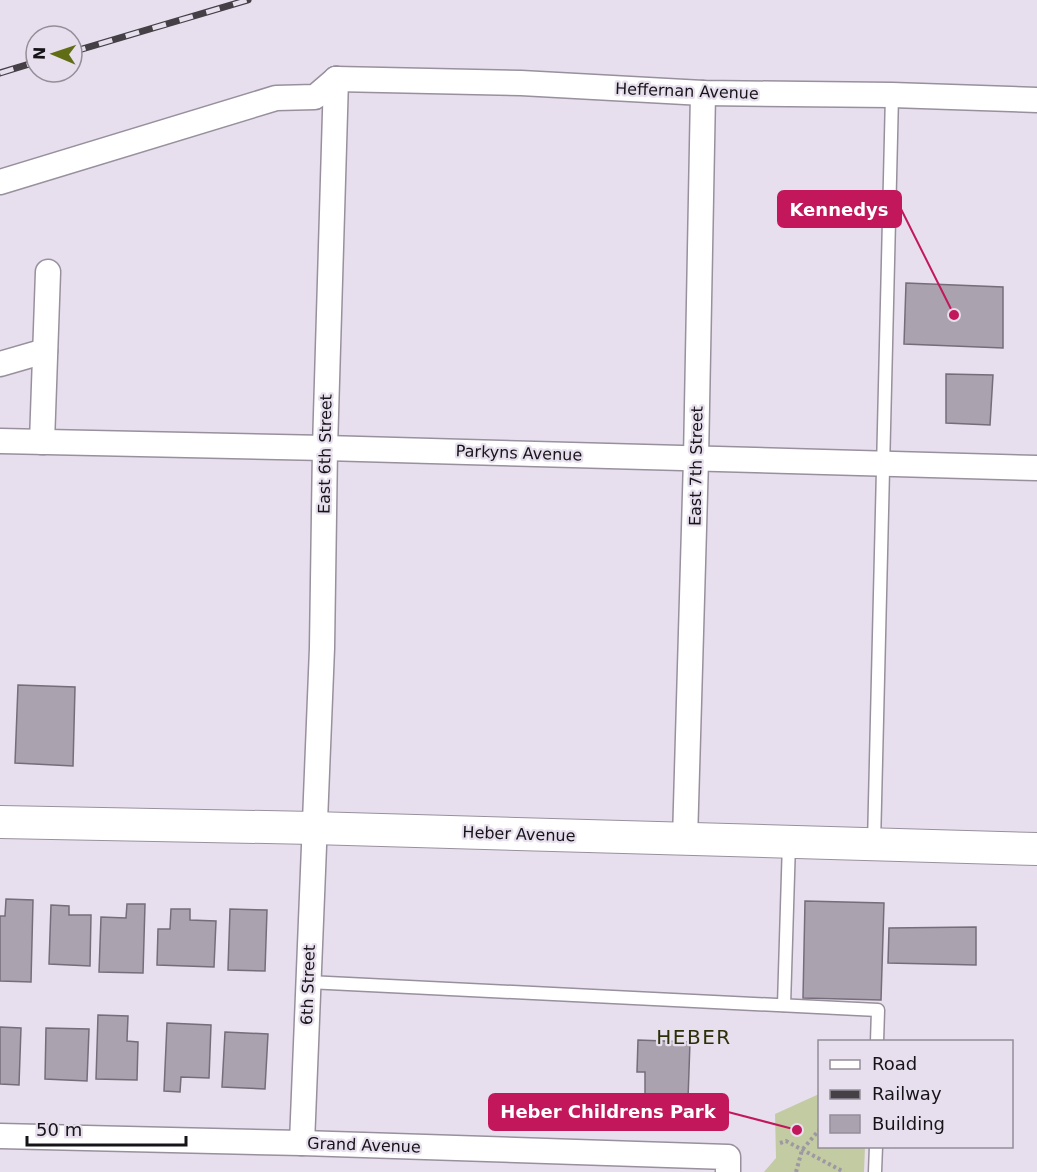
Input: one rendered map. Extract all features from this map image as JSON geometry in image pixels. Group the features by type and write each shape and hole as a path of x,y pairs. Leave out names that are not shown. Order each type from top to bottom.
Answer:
{"street":[{"name":"Heffernan Avenue","path":"336,80 521,83 704,93 892,95 1037,100"},
{"path":"0,182 276,98 315,97 336,80"},
{"name":"East 6th Street","path":"313,828 322,648 325,447 336,80"},
{"name":"East 7th Street","path":"685,840 704,93"},
{"path":"42,442 48,272"},
{"path":"0,364 45,351"},
{"name":"Parkyns Avenue","path":"0,441 325,447 1037,468"},
{"name":"Heber Avenue","path":"0,822 313,828 1037,849"},
{"name":"6th Street","path":"302,1143 313,828"},
{"name":"Grand Avenue","path":"0,1136 302,1143 728,1164"}],"lane":[{"path":"874,845 892,95"},
{"path":"784,1005 789,842"},
{"path":"308,982 878,1010 877,1040"},
{"path":"875,1172 876,1148"}],"path":[{"path":"796,1172 802,1150 818,1130"},
{"path":"780,1143 786,1142 844,1172"}],"green space":[{"path":"818,1094 818,1148 865,1148 864,1172 764,1172 776,1158 775,1114"}],"building":[{"path":"906,283 1003,287 1003,348 904,344"},
{"path":"946,374 993,375 990,425 946,423"},
{"path":"18,685 75,687 73,766 15,763"},
{"path":"6,899 33,900 31,982 0,981 0,916 5,916"},
{"path":"805,901 884,903 881,1000 803,998"},
{"path":"127,904 145,904 143,973 99,972 101,917 126,918"},
{"path":"51,905 69,906 69,915 91,915 90,966 49,964"},
{"path":"171,909 190,909 190,920 216,921 214,967 157,965 158,929 170,929"},
{"path":"230,909 267,910 265,971 228,970"},
{"path":"976,927 976,965 888,963 889,928"},
{"path":"98,1015 128,1016 127,1041 138,1042 137,1080 96,1079"},
{"path":"167,1023 211,1025 209,1078 181,1077 180,1092 164,1091"},
{"path":"0,1027 21,1028 19,1085 0,1084"},
{"path":"46,1028 89,1029 87,1081 45,1079"},
{"path":"225,1032 268,1034 265,1089 222,1087"},
{"path":"638,1040 690,1042 688,1099 645,1098 645,1072 637,1072"}],"railway":[{"path":"84,48 248,0"},
{"path":"0,73 24,66"}],"place":[{"name":"Kennedys","path":"954,315"},
{"name":"Heber Childrens Park","path":"797,1130"}],"district":[{"name":"HEBER","path":"694,1037"}]}
